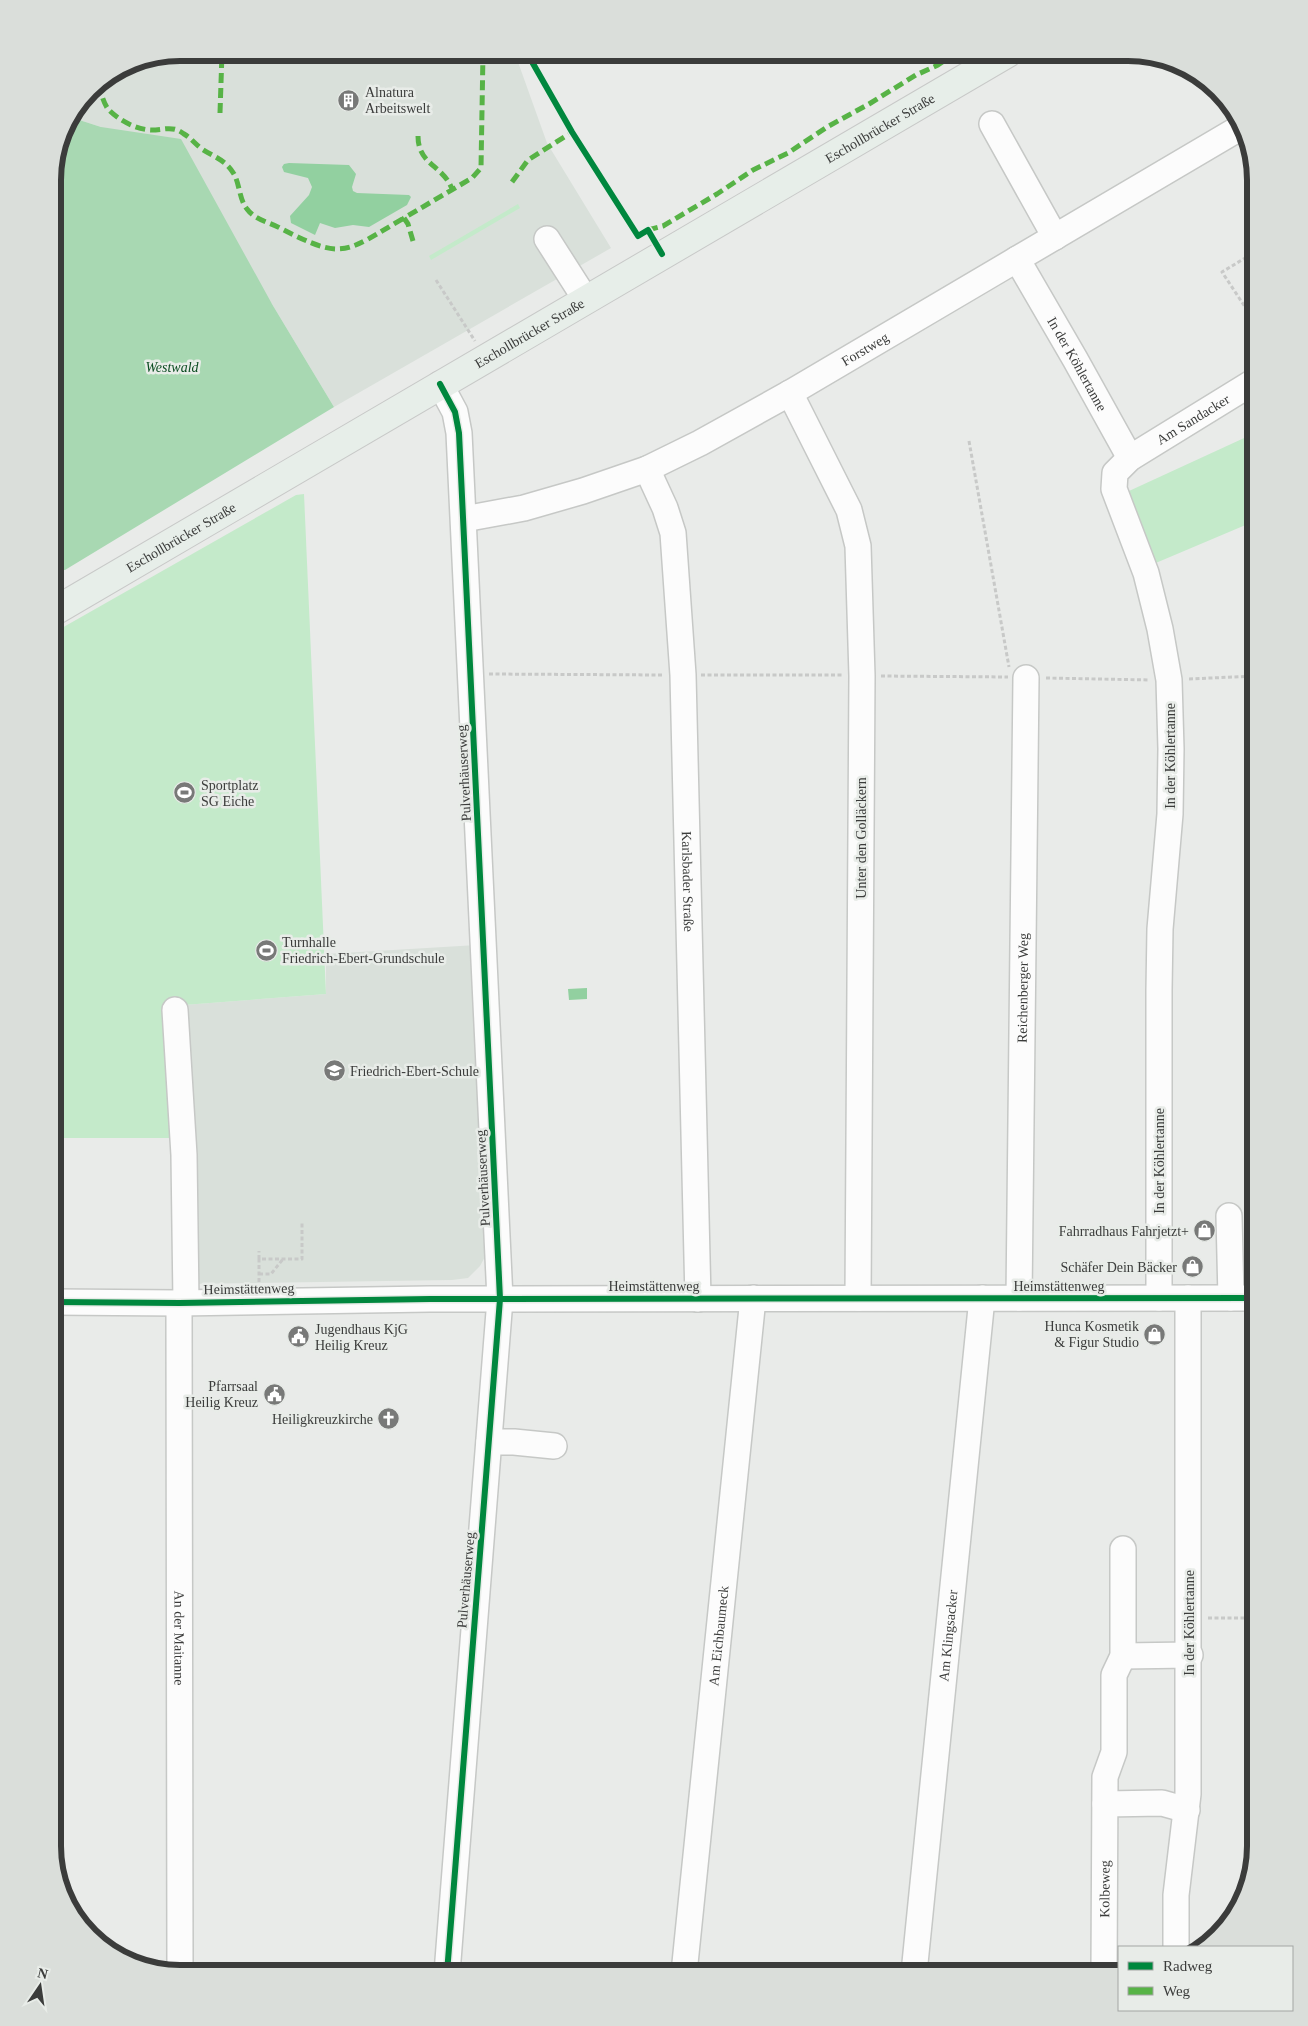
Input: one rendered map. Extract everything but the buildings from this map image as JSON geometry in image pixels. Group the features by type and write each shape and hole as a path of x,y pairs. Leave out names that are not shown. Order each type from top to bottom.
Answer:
{"main road":[{"name":"Eschollbrücker Straße","path":"62,607 993,62"}],"street":[{"path":"992,124 1055,236"},
{"name":"Forstweg","path":"464,519 524,508 583,491 647,468 700,443 790,393 1236,130"},
{"path":"547,239 586,300"},
{"name":"In der Köhlertanne","path":"1017,259 1130,458 1115,473 1114,489 1146,573 1160,629 1169,680 1170,814 1160,929 1159,981 1159,1298"},
{"name":"Pulverhäuserweg","path":"440,384 458,422 500,1299 448,1964"},
{"name":"Am Sandacker","path":"1130,458 1247,389"},
{"name":"Unter den Golläckern","path":"790,393 849,510 858,546 862,676 858,1298"},
{"name":"Karlsbader Straße","path":"647,468 665,508 672,533 683,675 698,1299"},
{"name":"Reichenberger Weg","path":"1019,678 1019,1298"},
{"name":"An der Maitanne","path":"175,1010 184,1155 180,1964"},
{"path":"1229,1216 1231,1298"},
{"name":"Heimstättenweg","path":"61,1302 753,1298 1247,1298"},
{"name":"Am Eichbaumeck","path":"685,1965 753,1298"},
{"name":"Am Klingsacker","path":"915,1965 982,1298"},
{"name":"In der Köhlertanne","path":"1176,1946 1176,1895 1188,1794 1190,1655 1188,1298"},
{"path":"489,1442 514,1442 554,1446"},
{"name":"Kolbeweg","path":"1104,1965 1105,1777 1114,1752 1114,1675 1123,1656 1123,1549"},
{"path":"1123,1656 1190,1655"},
{"path":"1105,1804 1162,1803 1187,1810"}],"path":[{"path":"1247,257 1222,272 1247,309"},
{"path":"436,280 486,358"},
{"path":"969,441 1019,678"},
{"path":"259,1259 302,1259 302,1223"},
{"path":"259,1252 259,1274 271,1274 283,1259"},
{"path":"1189,1618 1247,1618"}],"shaded area":[{"path":"172,62 518,62 547,143 611,248 334,407 272,304 101,127 78,119 96,96 114,81 134,70 157,64"},
{"path":"284,164 349,165 356,174 352,187 353,191 357,193 409,195 411,197 407,205 369,227 353,225 335,228 320,223 315,235 291,223 290,216 309,195 312,187 308,178 284,172 282,167"},
{"path":"518,204 520,208 431,260 429,256"},
{"path":"1247,437 1247,524 1151,565 1133,514 1129,491"},
{"name":"Sportplatz SG Eiche","path":"304,494 326,994 184,1005 188,1138 61,1138 62,628 296,495"},
{"name":"Friedrich-Ebert-Schule","path":"477,945 487,1253 480,1266 468,1278 452,1280 190,1284 184,1005 326,994 326,954"},
{"path":"587,988 587,999 569,1000 568,989"}],"green space":[{"name":"Westwald","path":"78,119 101,127 181,139 272,304 334,407 65,570 62,570 62,172 65,149"}],"marked path":[{"path":"220,113 222,62"},
{"path":"413,241 408,224 404,218 472,178 481,168 483,62"},
{"path":"648,230 663,226 753,170 788,153 827,127 916,75 942,62"},
{"path":"101,92 108,109 128,124 146,130 172,129 180,131 202,149 224,162 234,174 242,201 250,213 301,238 332,249 343,248 368,239 404,218"},
{"path":"512,182 528,160 572,132"},
{"path":"418,136 422,153 443,175 452,189"}],"cycle path":[{"path":"532,62 572,132 638,236 648,230 662,254"},
{"path":"440,384 455,412 459,433 500,1299 448,1964"},
{"path":"61,1302 179,1303 430,1299 1247,1298"}],"place":[{"name":"Alnatura Arbeitswelt","path":"349,100"},
{"name":"Sportplatz SG Eiche","path":"185,793"},
{"name":"Turnhalle Friedrich-Ebert-Grundschule","path":"266,950"},
{"name":"Friedrich-Ebert-Schule","path":"334,1071"},
{"name":"Fahrradhaus Fahrjetzt+","path":"1205,1231"},
{"name":"Schäfer Dein Bäcker","path":"1193,1267"},
{"name":"Hunca Kosmetik & Figur Studio","path":"1155,1334"},
{"name":"Jugendhaus KjG Heilig Kreuz","path":"299,1337"},
{"name":"Pfarrsaal Heilig Kreuz","path":"274,1394"},
{"name":"Heiligkreuzkirche","path":"389,1419"}]}
